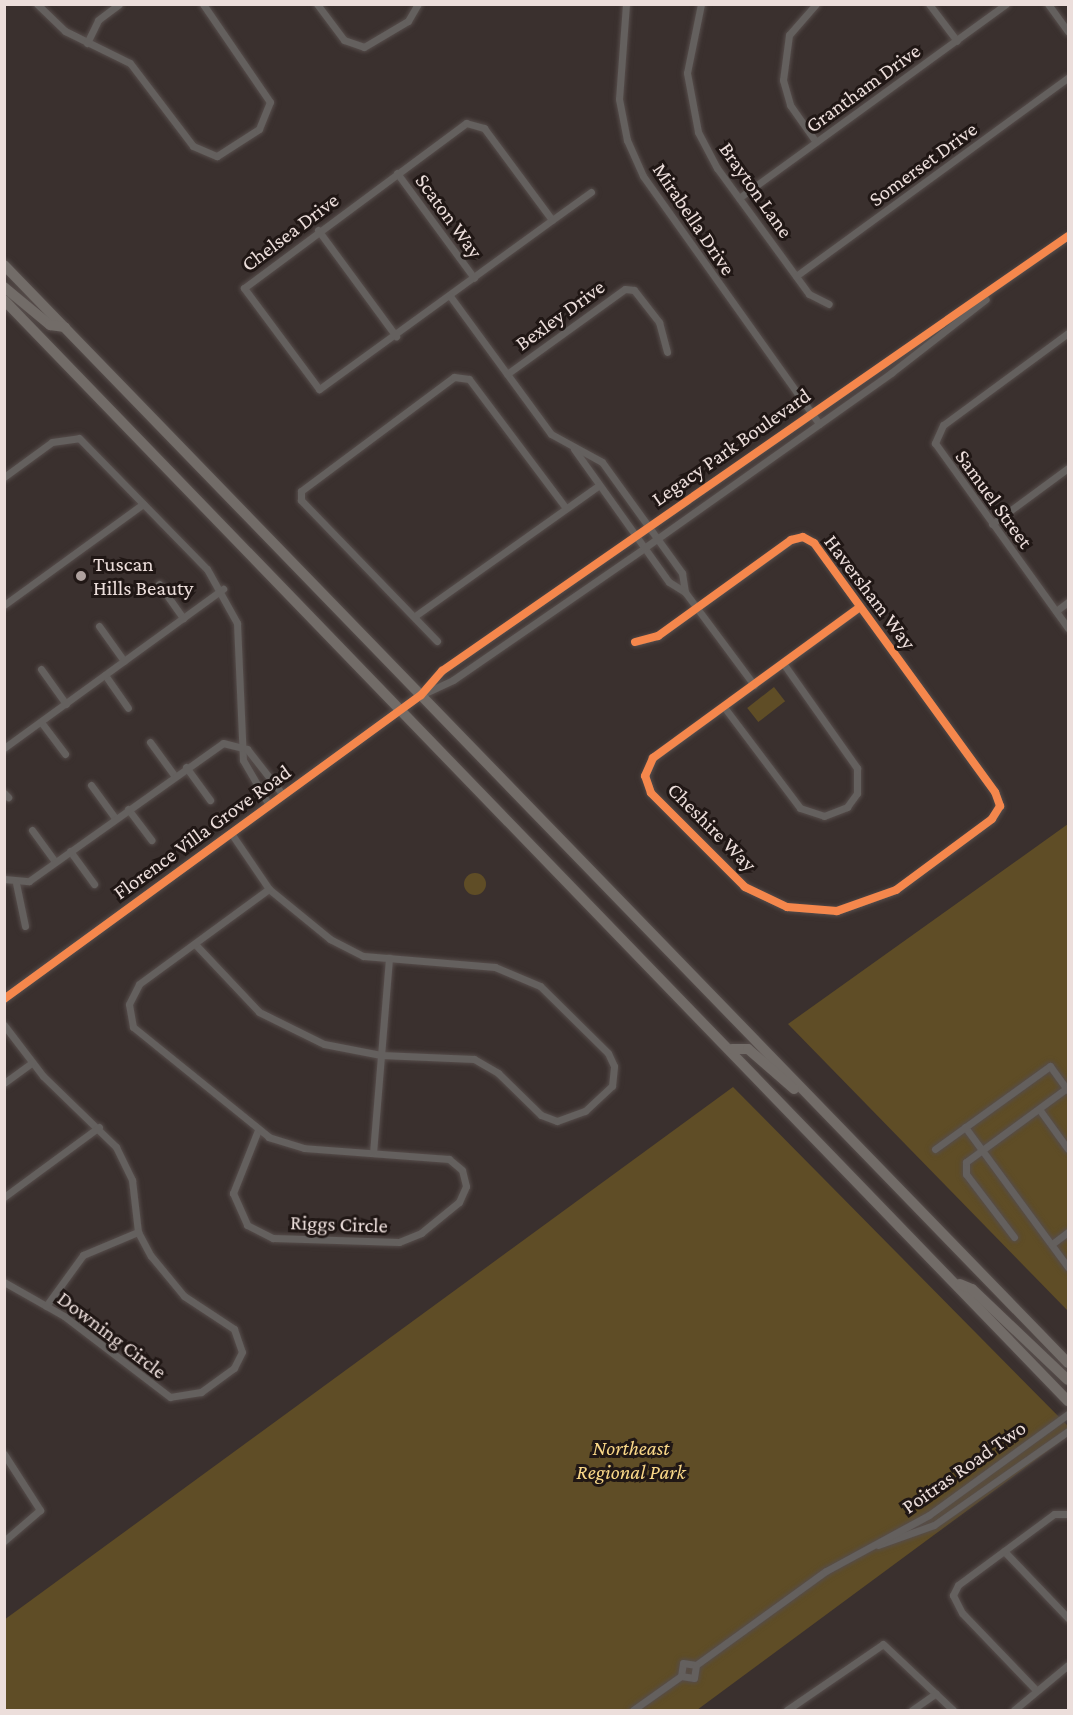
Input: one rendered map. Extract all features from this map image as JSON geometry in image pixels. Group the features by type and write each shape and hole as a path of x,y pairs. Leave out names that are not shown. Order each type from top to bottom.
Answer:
{"highway":[{"path":"4,265 1068,1363"},
{"path":"4,287 50,325 65,327"},
{"path":"4,300 732,1048 1068,1401"},
{"path":"732,1048 752,1052 856,1145"},
{"path":"954,1281 972,1289 1068,1380"}],"street":[{"path":"37,4 59,27 135,68 198,151 223,154 265,123 270,102 203,4"},
{"path":"87,43 98,20 119,4"},
{"path":"317,4 344,40 364,47 408,21 418,4"},
{"name":"Mirabella Drive","path":"626,4 619,99 627,140 643,176 819,424"},
{"name":"Brayton Lane","path":"701,4 689,48 689,97 704,144 739,198 796,276 814,298 829,304"},
{"path":"816,4 789,35 783,80 790,105 816,142"},
{"path":"929,4 957,41"},
{"name":"Grantham Drive","path":"739,198 1006,4"},
{"path":"1048,4 1068,32"},
{"name":"Somerset Drive","path":"796,276 1068,78"},
{"name":"Chelsea Drive","path":"552,220 476,122 461,126 318,230 244,288 311,384 319,389 329,386 591,192"},
{"name":"Scaton Way","path":"397,173 474,278"},
{"path":"318,230 396,336"},
{"name":"Legacy Park Boulevard","path":"421,695 453,680 819,424 1068,236"},
{"name":"Bexley Drive","path":"507,374 625,289 634,290 659,322 667,352"},
{"name":"Legacy Park Boulevard","path":"421,695 441,671 936,324 993,291"},
{"path":"450,296 551,434 574,449 598,458 682,573 685,592"},
{"name":"Samuel Street","path":"1068,333 937,433 940,453 1068,628"},
{"path":"437,641 302,500 301,490 454,377 469,379 566,508"},
{"path":"4,477 52,442 71,436 143,504 223,589 241,639 243,746 247,773 269,805"},
{"path":"574,449 669,582 685,592 754,685"},
{"path":"992,524 1068,468"},
{"path":"415,616 599,485"},
{"path":"4,605 143,504"},
{"name":"Haversham Way","path":"635,642 658,636 791,540 803,537 814,543 1000,806"},
{"path":"159,584 183,618"},
{"path":"5,746 223,589"},
{"path":"1056,611 1068,602"},
{"name":"Cheshire Way","path":"860,607 653,759 646,782 730,874 775,903 825,912 875,901 992,819 1000,806"},
{"path":"99,626 124,661"},
{"path":"724,707 800,808 824,816 847,807 857,793 857,768 783,663"},
{"path":"41,669 66,704"},
{"path":"105,675 128,708"},
{"name":"Florence Villa Grove Road","path":"4,999 421,695"},
{"path":"41,722 65,754"},
{"path":"150,742 174,775"},
{"path":"4,879 16,883 56,862 217,744 243,746 283,795"},
{"path":"186,767 210,800"},
{"path":"91,785 115,818"},
{"path":"128,809 151,840"},
{"path":"32,830 56,862"},
{"path":"195,944 228,985 267,1017 324,1044 381,1055 474,1059 498,1073 541,1115 566,1121 607,1094 615,1074 608,1053 572,1015 540,986 505,970 363,956 330,939 269,889 231,833"},
{"path":"70,851 94,884"},
{"path":"16,883 25,926"},
{"name":"Riggs Circle","path":"258,1130 233,1193 247,1225 273,1238 399,1242 421,1233 459,1202 466,1186 462,1170 449,1159 295,1147 258,1130 133,1027 129,1004 139,984 269,889"},
{"path":"374,1153 389,958"},
{"name":"Downing Circle","path":"4,1025 32,1063 99,1127 129,1173 138,1232 174,1287 238,1333 242,1352 230,1372 195,1396 170,1397 46,1306 4,1282"},
{"path":"4,1083 32,1063"},
{"path":"935,1149 1050,1066 1067,1088 966,1162 966,1174 1014,1237"},
{"path":"1039,1109 1068,1149"},
{"path":"4,1197 99,1127"},
{"path":"965,1127 1068,1266"},
{"path":"46,1306 83,1255 138,1232"},
{"path":"1052,1244 1068,1232"},
{"name":"Poitras Road Two","path":"878,1545 1068,1414"},
{"name":"Poitras Road Two","path":"681,1676 683,1663 696,1665 826,1571 878,1545 945,1519 1068,1431"},
{"path":"4,1454 40,1510 4,1541"},
{"path":"1035,1689 953,1599 958,1585 1004,1551 1065,1513"},
{"path":"1004,1551 1068,1618"},
{"path":"787,1710 883,1644 953,1710"},
{"name":"Poitras Road Two","path":"633,1710 681,1676 694,1678 696,1665"},
{"path":"1014,1710 1035,1689 1068,1665"},
{"path":"912,1710 936,1692"}],"green space":[{"path":"774,687 785,701 758,722 747,708"},
{"path":"1068,824 1068,1311 788,1024"},
{"path":"475,873 483,876 486,884 483,892 475,895 467,892 464,884 467,876"},
{"name":"Northeast Regional Park","path":"733,1087 1068,1426 1068,1436 697,1710 5,1710 4,1620"}],"cycle path":[{"path":"4,999 421,695 442,671 1068,236"},
{"path":"635,642 658,636 791,540 803,537 814,543 995,792 1000,806 992,819 896,890 837,911 787,907 745,887 651,793 645,776 653,758 860,607"}],"place":[{"name":"Tuscan Hills Beauty","path":"81,576"}]}
